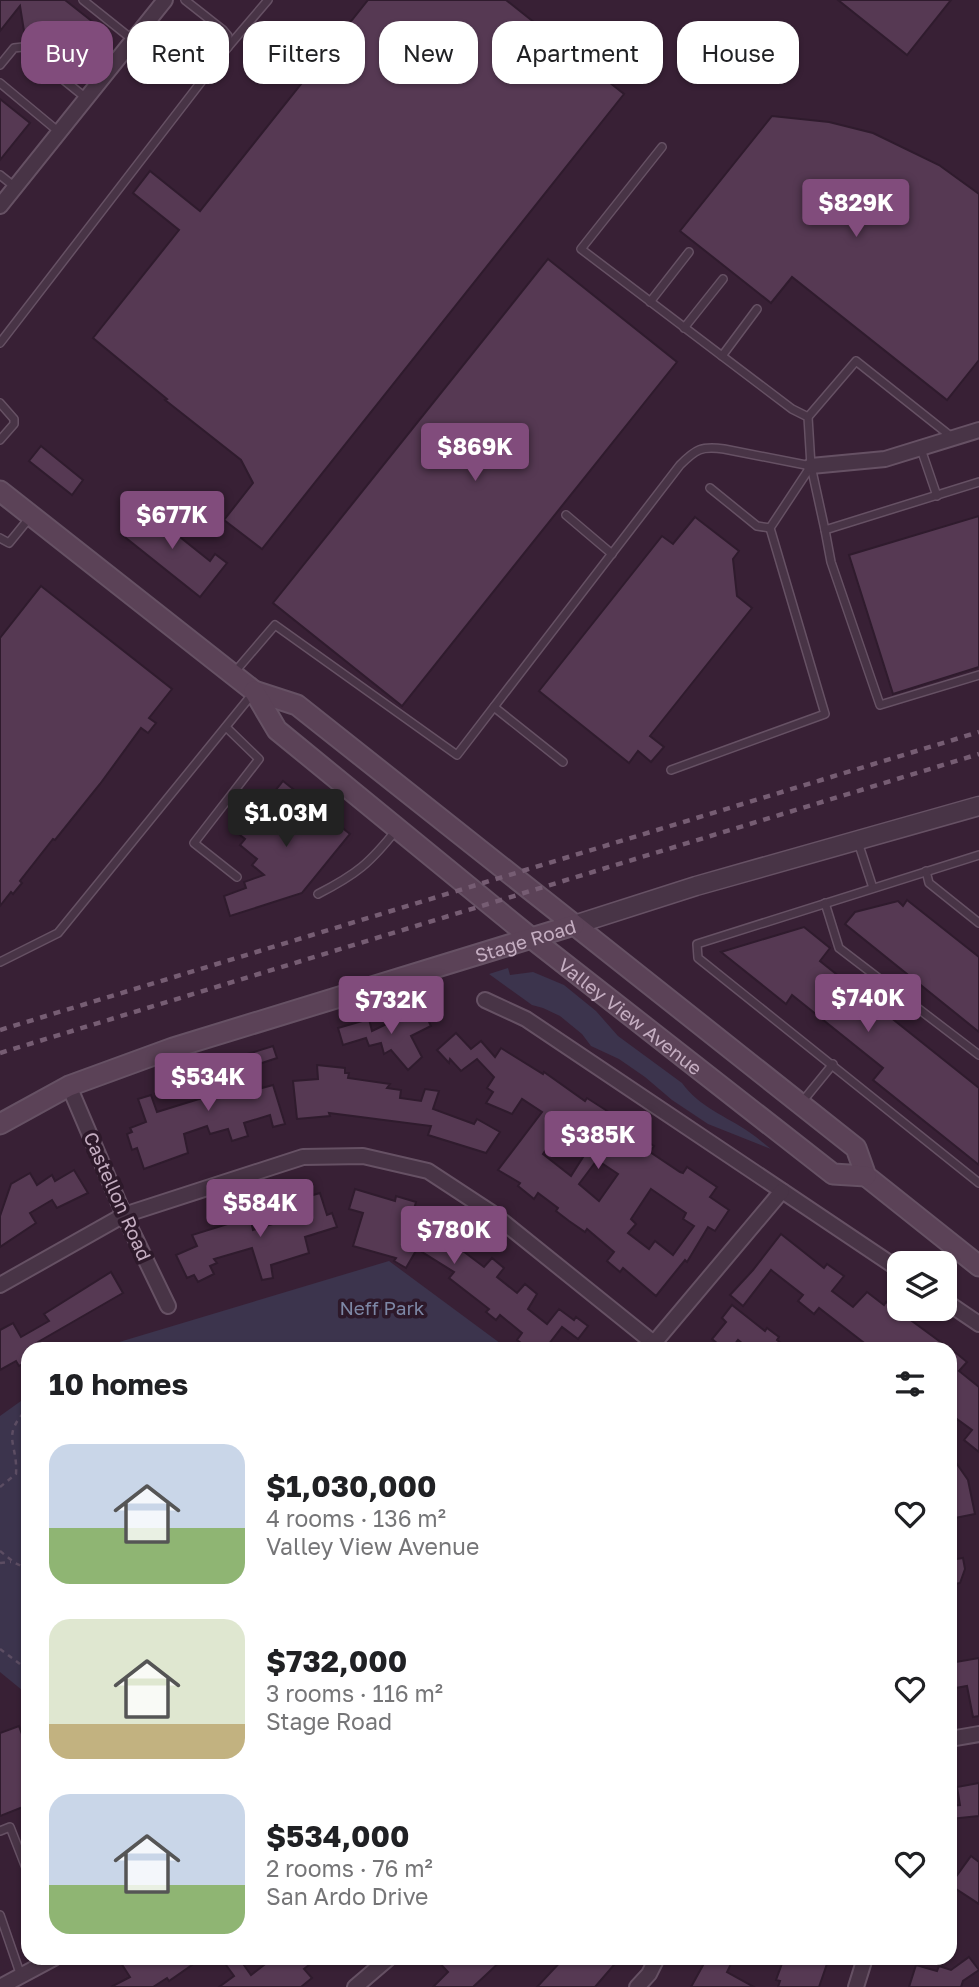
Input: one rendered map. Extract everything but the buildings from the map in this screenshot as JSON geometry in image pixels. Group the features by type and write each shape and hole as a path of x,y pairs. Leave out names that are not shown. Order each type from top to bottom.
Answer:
{"main road":[{"name":"Valley View Avenue","path":"0,491 254,691 297,705 856,1148 866,1176 979,1266"},
{"name":"Valley View Avenue","path":"254,691 277,730 530,937 833,1174 866,1176"},
{"name":"Stage Road","path":"0,1124 69,1086 173,1048 574,925"}],"street":[{"path":"148,21 165,0"},
{"path":"0,206 127,48"},
{"path":"811,466 885,459 979,430"},
{"name":"Stage Road","path":"574,925 696,886 979,806"},
{"path":"485,1000 526,1019 887,1261"},
{"name":"Castellon Road","path":"69,1086 124,1215 168,1306"},
{"path":"0,1285 124,1215 303,1157 363,1156 428,1171 492,1213 649,1342"},
{"path":"659,1342 782,1191"},
{"path":"957,1309 979,1324"},
{"path":"957,1738 979,1734"},
{"path":"0,1987 42,1965"},
{"path":"355,1987 381,1965"},
{"path":"637,1987 654,1965"},
{"path":"856,1987 863,1965"}],"lane":[{"path":"83,0 127,35"},
{"path":"185,0 212,21"},
{"path":"229,46 268,0"},
{"path":"0,65 14,48 23,47 87,98"},
{"path":"0,83 59,132"},
{"path":"0,343 200,84"},
{"path":"662,148 581,249 792,409 808,417"},
{"path":"0,175 15,187"},
{"path":"650,302 689,252"},
{"path":"684,328 723,279"},
{"path":"722,356 757,309"},
{"path":"953,438 856,361 808,417 811,466 831,562 880,705 979,676"},
{"path":"0,403 14,419 14,424 0,440"},
{"path":"233,675 275,625 457,755 680,465 695,450 710,447 811,466"},
{"path":"921,448 937,496"},
{"path":"671,770 825,714 770,528 811,466"},
{"path":"825,530 979,482"},
{"path":"710,488 757,526 770,528"},
{"path":"0,538 9,543 32,516"},
{"path":"566,516 612,554"},
{"path":"0,962 58,933 254,691"},
{"path":"494,707 563,762"},
{"path":"226,727 259,760 194,843 237,877"},
{"path":"318,894 351,877 377,855 397,828"},
{"path":"857,841 873,888"},
{"path":"979,855 697,944 696,951 698,958 979,1183"},
{"path":"926,871 929,883 979,923"},
{"path":"825,903 839,948 979,1055"},
{"path":"800,1105 833,1064"},
{"path":"0,1831 10,1827 21,1855"},
{"path":"0,1915 22,1976"}],"path":[{"path":"0,1487 16,1474 16,1457 9,1440 14,1424 21,1416"},
{"path":"0,1551 21,1566"},
{"path":"0,1563 13,1562"},
{"path":"0,1648 21,1664"}],"green space":[{"path":"508,968 510,975 533,972 564,985 596,1011 618,1036 682,1083 696,1099 771,1149 708,1124 619,1059 591,1046 582,1034 560,1016 532,1005 489,974"},
{"name":"Neff Park","path":"389,1261 499,1342 119,1342"},
{"path":"21,1401 21,1689 0,1672 0,1416"}],"railway":[{"path":"0,1030 979,732"},
{"path":"0,1053 979,754"}]}
